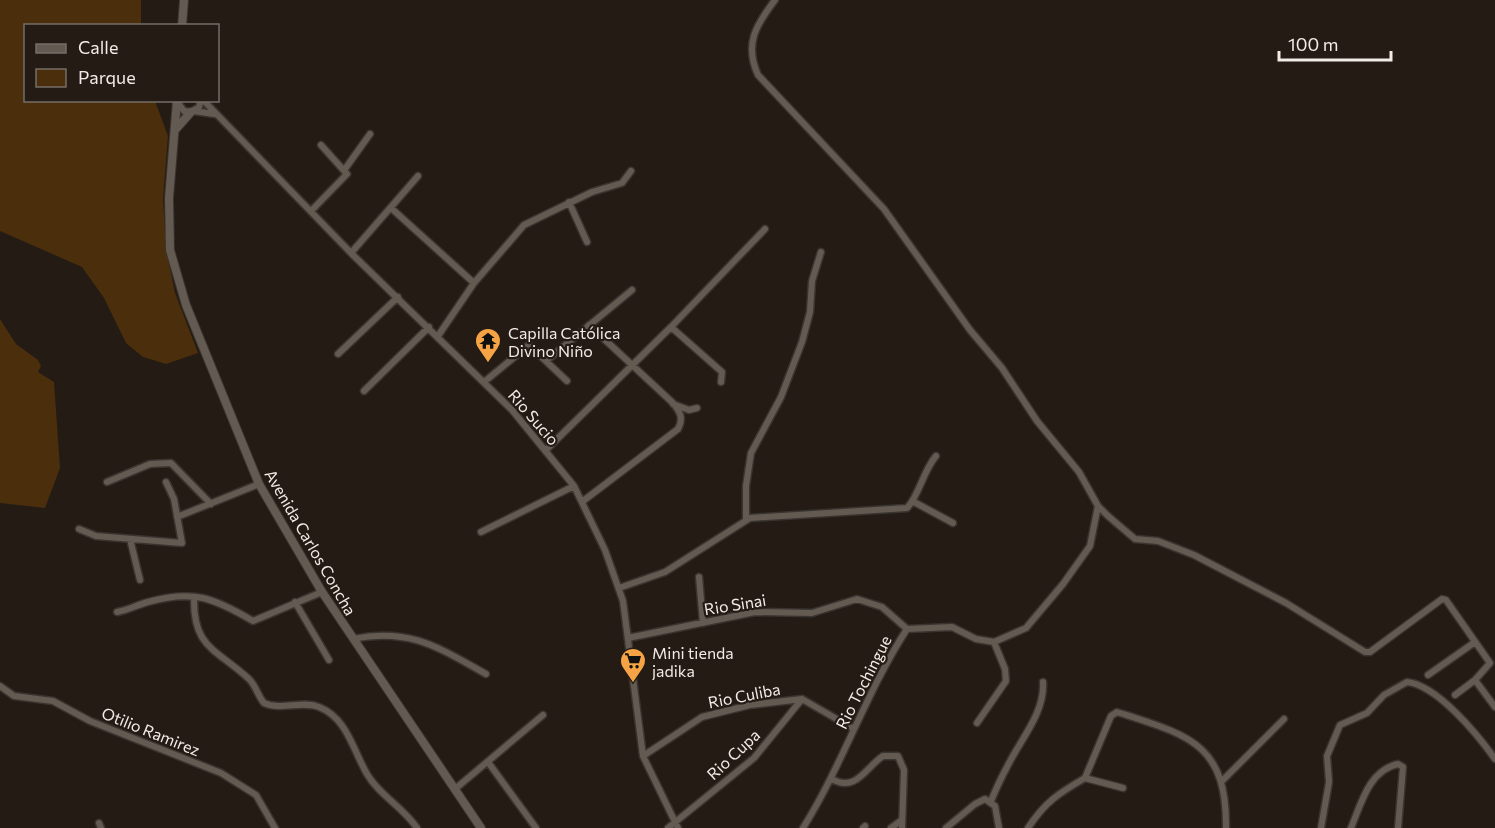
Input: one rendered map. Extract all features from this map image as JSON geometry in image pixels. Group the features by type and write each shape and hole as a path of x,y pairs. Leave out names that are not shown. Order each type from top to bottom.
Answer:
{"street":[{"path":"182,24 184,0"},
{"path":"775,0 752,35 752,62 758,75 884,209 970,330 1002,368 1037,421 1078,472 1098,506 1135,539 1158,542 1194,555 1286,603 1360,651 1370,652 1442,599 1450,602 1490,663 1475,680 1455,695"},
{"path":"177,102 184,111 214,114"},
{"name":"Avenida Carlos Concha","path":"177,102 169,198 170,250 176,278 259,484 322,592 482,828"},
{"path":"175,130 200,102"},
{"name":"Rio Sucio","path":"204,102 351,253 512,410 574,486 583,501 619,588 628,638 643,756 676,825"},
{"path":"345,169 370,134"},
{"path":"311,211 346,176 345,169 321,145"},
{"path":"438,336 474,283 524,225 569,202 622,183 631,171"},
{"path":"351,253 418,176"},
{"path":"569,202 587,242"},
{"path":"391,208 474,283"},
{"path":"546,450 671,327 765,229"},
{"path":"746,519 746,486 751,453 781,397 802,342 810,312 812,281 821,252"},
{"path":"546,361 632,290"},
{"path":"338,354 398,297"},
{"path":"583,501 678,429 682,422 681,415 673,403 590,325"},
{"path":"364,391 429,327"},
{"path":"671,327 722,372 722,382"},
{"path":"484,382 526,346 533,346 567,381"},
{"path":"673,403 689,410 697,408"},
{"path":"619,588 665,572 746,519 900,510 914,502 924,474 936,456"},
{"path":"107,482 150,464 171,463 211,504"},
{"path":"79,529 96,536 182,543 174,499 166,482"},
{"path":"177,517 259,484"},
{"path":"481,532 574,486"},
{"path":"914,502 953,523"},
{"path":"977,723 1006,681 1005,669 994,642 1026,628 1063,584 1090,546 1098,506"},
{"path":"130,539 140,580"},
{"path":"699,577 703,623"},
{"path":"117,612 168,597 194,597 221,602 253,621 322,592"},
{"path":"194,597 193,619 199,635 252,682 264,703 273,706 311,705 336,717 351,740 366,773 405,811 417,828"},
{"name":"Rio Sinai","path":"628,638 755,612 812,613 857,599 882,607 907,629"},
{"path":"295,602 329,660"},
{"name":"Rio Tochingue","path":"803,828 832,779 854,729 907,629 952,627 976,639 994,642"},
{"path":"353,639 380,635 411,636 428,641 486,674"},
{"path":"1428,675 1475,642"},
{"path":"1475,680 1495,707"},
{"path":"991,801 1040,706 1043,682"},
{"path":"1321,828 1329,782 1327,756 1336,731 1340,725 1367,713 1384,695 1407,682 1428,689 1466,723 1495,759"},
{"name":"Otilio Ramirez","path":"0,686 14,696 53,701 90,721 221,773 256,795 275,828"},
{"name":"Rio Culiba","path":"643,756 690,724 714,713 750,705 802,699 854,729"},
{"name":"Rio Cupa","path":"668,828 676,825 759,753 802,699"},
{"path":"1028,828 1041,809 1060,792 1085,778 1112,716 1117,712 1188,739 1211,758 1222,781 1226,828"},
{"path":"455,789 543,714"},
{"path":"1222,781 1284,719"},
{"path":"832,779 844,785 851,783 859,780 884,756 898,756 904,770 903,828"},
{"path":"488,762 536,828"},
{"path":"1351,828 1372,780 1379,773 1398,764 1403,767 1398,828"},
{"path":"1085,778 1123,788"},
{"path":"946,828 980,800 991,801"},
{"path":"991,801 998,812 999,828"},
{"path":"891,828 902,820"}],"green space":[{"path":"0,0 141,0 141,24 24,24 24,102 155,102 168,136 163,199 166,248 175,293 198,353 166,364 143,357 126,343 104,298 82,267 0,231"},
{"path":"0,319 16,344 38,360 41,366 38,372 54,382 60,468 45,508 0,503"}],"place":[{"name":"Capilla Católica Divino Niño","path":"488,364"},
{"name":"Mini tienda jadika","path":"633,684"}]}
